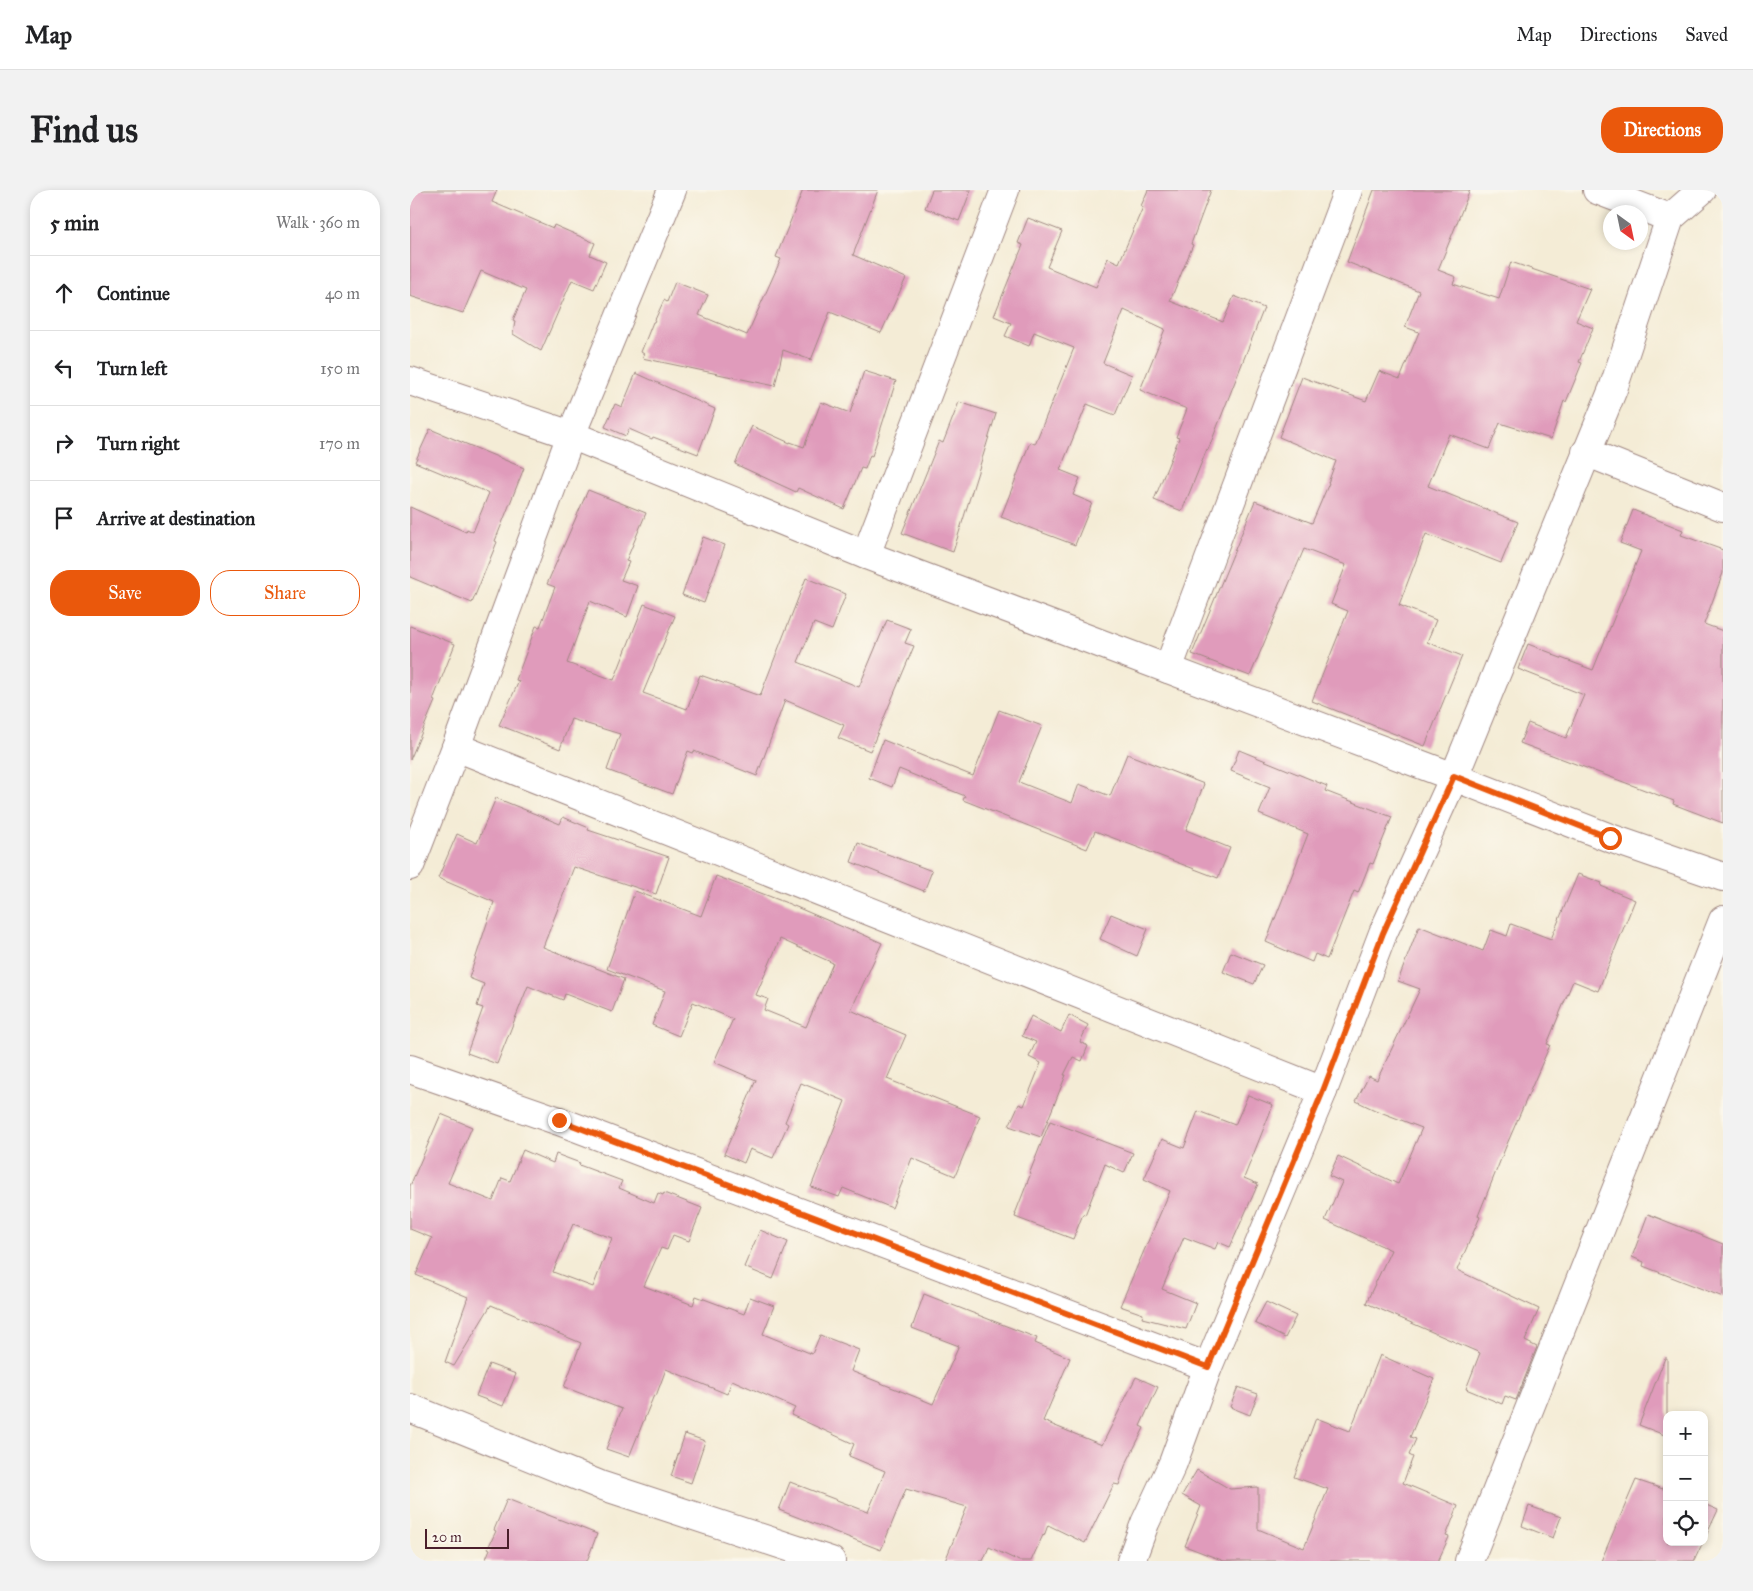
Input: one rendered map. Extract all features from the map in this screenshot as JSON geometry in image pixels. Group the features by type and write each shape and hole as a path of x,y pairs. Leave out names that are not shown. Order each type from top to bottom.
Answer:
{"street":[{"path":"410,866 571,434 672,190"},
{"path":"866,555 1005,190"},
{"path":"1168,669 1348,190"},
{"path":"1597,190 1670,218"},
{"path":"1131,1561 1145,1523 1173,1463 1208,1367 1323,1091 1383,933 1454,776 1613,390 1670,218 1702,190"},
{"path":"410,381 571,434 866,555 1454,776 1610,838 1723,877"},
{"path":"1586,452 1723,507"},
{"path":"456,746 1323,1091"},
{"path":"1469,1561 1723,920"},
{"path":"410,1069 559,1120 1208,1367"},
{"path":"410,1408 600,1485 831,1561"}],"building":[{"path":"410,190 497,190 492,202 553,228 554,225 595,243 590,255 606,262 594,289 572,280 541,351 513,334 515,321 513,320 526,290 481,271 463,313 410,296"},
{"path":"803,190 878,190 853,255 906,278 881,333 830,312 811,360 783,350 775,386 642,358 644,354 641,352 653,322 664,300 667,302 675,282 708,295 699,315 747,335 781,259 776,257"},
{"path":"932,190 971,190 959,221 925,208"},
{"path":"1148,190 1211,190 1191,244 1193,245 1170,301 1223,322 1234,296 1264,308 1182,511 1154,500 1179,438 1176,437 1187,409 1140,390 1165,329 1124,310 1103,363 1132,375 1115,415 1087,404 1060,470 1080,478 1073,495 1092,503 1075,545 1001,517 1030,442 1035,444 1074,348 1034,332 1029,346 1005,336 1011,323 994,316 1023,245 1018,243 1028,218 1062,231 1047,267 1096,287 1108,258 1119,263 1143,207 1141,206"},
{"path":"1374,190 1470,190 1438,270 1456,277 1453,284 1499,299 1511,262 1590,289 1576,321 1593,328 1579,362 1582,363 1566,402 1564,401 1551,439 1500,423 1489,449 1449,434 1428,486 1518,522 1501,563 1426,534 1399,605 1436,620 1427,642 1462,656 1425,746 1312,701 1348,611 1331,604 1346,565 1304,549 1250,676 1192,654 1255,501 1312,523 1329,483 1336,461 1279,437 1302,377 1366,401 1379,371 1400,379 1419,332 1405,327 1419,291 1347,262"},
{"path":"864,371 896,381 872,456 870,455 865,469 861,468 844,509 798,488 796,492 735,464 752,426 790,443 804,447 821,402 850,413"},
{"path":"636,373 715,409 698,454 653,437 652,439 629,429 626,436 605,427 615,404 622,407"},
{"path":"959,402 996,414 953,552 902,533 939,441 943,443"},
{"path":"430,429 524,468 472,603 410,577 410,507 466,532 467,529 473,532 489,493 415,462"},
{"path":"588,490 646,513 626,561 629,562 621,580 638,586 627,617 590,601 567,663 614,680 644,604 675,616 643,693 687,709 700,675 760,696 806,578 846,594 832,630 814,623 798,662 859,687 887,620 911,629 905,643 914,646 870,751 838,738 844,725 785,700 757,776 694,751 693,753 688,751 672,794 607,770 620,734 571,719 560,749 499,725 519,681 516,680 536,626 540,627 555,587 547,584"},
{"path":"1633,510 1683,530 1681,535 1723,550 1723,573 1704,624 1723,631 1723,823 1673,804 1674,801 1520,743 1528,723 1566,738 1584,695 1518,669 1528,644 1593,670 1641,551 1620,543"},
{"path":"703,537 725,545 704,603 682,595"},
{"path":"410,626 455,644 433,700 435,701 410,760"},
{"path":"999,710 1042,726 1019,782 1072,803 1079,784 1110,796 1127,754 1204,784 1186,830 1230,848 1218,878 1095,831 1087,849 963,800 965,796 899,769 892,787 869,778 883,740 973,776"},
{"path":"1239,750 1327,786 1325,791 1392,817 1373,864 1370,863 1358,893 1354,891 1327,959 1315,954 1312,962 1266,942 1308,834 1259,814 1270,787 1231,771"},
{"path":"496,798 560,824 563,817 589,828 588,830 669,857 656,894 574,867 543,947 624,979 612,1012 565,994 563,1000 528,986 497,1064 467,1053 483,1008 477,1006 484,984 469,978 494,902 438,878 457,834 477,843"},
{"path":"858,843 932,871 924,891 851,862"},
{"path":"1578,874 1602,883 1601,886 1635,900 1598,991 1573,981 1547,1044 1550,1045 1507,1144 1478,1216 1480,1217 1457,1270 1539,1309 1525,1341 1537,1347 1516,1400 1505,1396 1502,1404 1466,1389 1480,1353 1366,1303 1391,1250 1325,1220 1342,1182 1329,1176 1338,1156 1398,1184 1422,1128 1356,1101 1369,1076 1377,1080 1420,989 1398,981 1419,926 1483,951 1491,930 1507,936 1511,924 1551,939"},
{"path":"716,876 787,903 882,943 851,1010 906,1035 887,1079 980,1116 955,1176 912,1158 892,1208 843,1188 839,1197 811,1187 845,1101 801,1083 785,1122 788,1124 773,1158 750,1149 744,1163 724,1154 756,1080 714,1062 733,1019 693,1002 679,1036 652,1025 665,991 607,969 635,891 701,916","holes":["780,939 833,963 806,1027 764,1010 768,999 756,995"]},
{"path":"1111,914 1148,929 1137,956 1100,939"},
{"path":"1231,952 1263,965 1254,984 1223,972"},
{"path":"1069,1015 1088,1025 1080,1042 1088,1046 1082,1061 1073,1057 1064,1075 1066,1075 1041,1137 1009,1126 1019,1104 1024,1106 1041,1063 1029,1057 1036,1042 1022,1036 1031,1016 1061,1032"},
{"path":"1248,1095 1273,1105 1244,1178 1258,1184 1230,1247 1218,1242 1215,1249 1184,1237 1162,1289 1196,1303 1186,1329 1142,1318 1143,1314 1120,1306 1170,1191 1144,1179 1162,1139 1184,1148 1198,1111 1235,1125"},
{"path":"441,1114 472,1127 448,1183 493,1201 502,1178 510,1181 523,1150 553,1163 556,1154 580,1163 579,1165 622,1181 619,1188 654,1203 658,1193 663,1195 664,1193 702,1208 689,1241 673,1235 667,1250 661,1248 644,1286 693,1305 696,1296 744,1314 750,1297 774,1306 763,1334 812,1354 820,1335 859,1350 851,1371 933,1404 959,1346 912,1328 924,1294 1037,1338 1035,1343 1070,1358 1043,1421 1102,1445 1136,1377 1158,1387 1140,1426 1144,1428 1125,1466 1119,1485 1114,1484 1085,1543 1048,1525 1031,1561 1019,1561 989,1547 983,1561 945,1561 967,1507 906,1489 881,1550 779,1510 790,1482 868,1512 885,1471 849,1456 854,1444 791,1415 795,1408 732,1380 727,1394 666,1369 629,1457 606,1449 622,1409 564,1387 581,1343 491,1305 454,1366 445,1362 468,1297 416,1275 432,1238 410,1229 410,1186","holes":["573,1224 612,1238 593,1287 553,1272"]},
{"path":"1050,1121 1133,1153 1124,1173 1105,1164 1085,1215 1083,1214 1073,1239 1015,1217"},
{"path":"1648,1214 1723,1244 1723,1297 1643,1266 1644,1262 1632,1257"},
{"path":"760,1230 788,1242 773,1279 744,1267"},
{"path":"1266,1302 1296,1316 1285,1338 1255,1323"},
{"path":"1380,1355 1434,1379 1410,1437 1416,1439 1409,1455 1413,1457 1403,1483 1458,1506 1446,1536 1449,1537 1438,1561 1224,1561 1185,1546 1201,1506 1182,1495 1197,1470 1230,1489 1258,1487 1258,1529 1304,1548 1328,1489 1294,1477 1316,1418 1350,1431"},
{"path":"1665,1358 1667,1358 1667,1411 1663,1411 1663,1434 1639,1425"},
{"path":"489,1364 516,1374 503,1406 476,1396"},
{"path":"1238,1387 1258,1394 1250,1415 1230,1407"},
{"path":"685,1434 705,1441 691,1483 671,1476"},
{"path":"1636,1480 1663,1489 1663,1546 1701,1546 1694,1561 1601,1561"},
{"path":"507,1499 597,1534 587,1561 485,1561 490,1549 488,1548 496,1531 494,1530"},
{"path":"1529,1506 1561,1517 1553,1538 1522,1526"},
{"path":"1708,1506 1718,1510 1708,1531"}],"route":[{"path":"559,1120 1208,1367 1323,1091 1383,933 1454,776 1610,838"}]}
